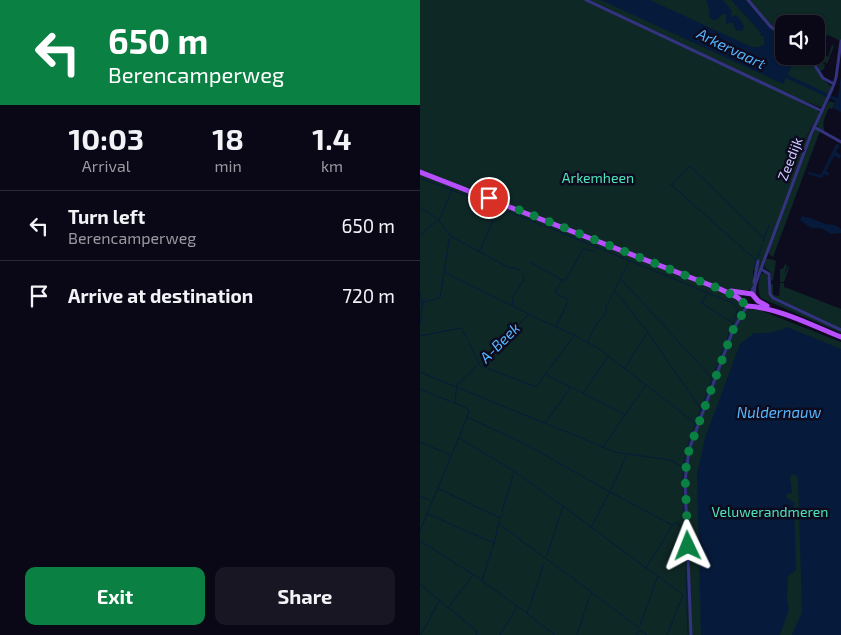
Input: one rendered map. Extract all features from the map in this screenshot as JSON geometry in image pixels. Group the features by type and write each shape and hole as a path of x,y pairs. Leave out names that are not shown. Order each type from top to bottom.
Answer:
{"main road":[{"path":"420,172 720,289 750,306 776,312 841,338"},
{"path":"720,289 751,295 776,312"},
{"path":"741,302 742,297 751,295"},
{"path":"750,306 756,303 751,295"}],"street":[{"path":"586,0 822,111"},
{"path":"748,0 775,30"},
{"name":"Zeedijk","path":"751,295 814,126 834,84 841,40"},
{"path":"815,65 823,78 834,84"},
{"path":"814,126 841,142"},
{"name":"Zeedijk","path":"755,285 758,261"},
{"path":"761,269 769,273 770,294 773,298 841,330"},
{"path":"691,635 685,481 686,463 700,418 733,330 750,306"}],"green space":[{"name":"Arkemheen","path":"420,0 841,0 841,41 828,35 825,38 825,15 775,15 775,65 814,65 825,81 832,87 822,108 804,101 803,104 818,110 819,114 801,146 812,128 757,278 755,270 753,270 752,289 744,291 740,302 744,308 753,309 749,311 757,309 841,342 841,635 420,635"},
{"path":"832,45 834,46 827,64 825,63 825,55 828,57"},
{"path":"817,65 825,65 824,69 820,71"},
{"path":"829,101 835,103 832,109 829,108 825,117 823,126 825,132 818,128 817,123"},
{"path":"815,129 820,131 773,257 769,254 769,250"},
{"path":"766,259 776,261 773,281 771,280 770,272 764,267"},
{"path":"785,264 787,266 784,276 789,265 789,268 784,282 780,282 780,269 783,269"},
{"path":"765,272 768,277 770,298 841,331 841,333 761,298 759,283 761,274"},
{"path":"780,283 784,283 784,287 841,309 841,329 774,298 771,293 771,284 773,284 773,295 779,296"}],"water":[{"name":"Arkervaart","path":"601,0 650,0 752,47 758,47 765,44 763,36 759,36 761,33 731,0 746,0 766,24 775,32 775,65 792,65 788,75 837,98 841,77 841,112 833,108 835,101 786,78 783,84"},
{"path":"706,0 723,0 732,11 730,17 736,15 741,20 744,27 743,30 736,31 732,22 726,24 726,14 722,14 717,20 712,20 709,16 710,11"},
{"path":"836,144 840,145 836,152 841,155 840,159 834,156 826,171 829,173 828,176 824,174 822,178 807,174 808,172 821,175"},
{"path":"802,216 825,224 835,225 841,229 841,233 831,234 821,228 811,228 800,220"},
{"name":"Nuldernauw","path":"787,327 841,349 841,635 792,635 802,612 798,478 794,474 790,478 792,493 787,494 786,497 794,503 796,570 788,576 787,599 789,609 781,632 779,635 701,635 697,474 705,438 740,344 753,333 770,332"}],"waterway":[{"path":"672,185 688,167 691,167 764,238"},
{"path":"420,178 499,208 479,252"},
{"path":"670,184 756,260"},
{"name":"A-Beek","path":"420,531 469,413 468,409 455,403 457,385 529,314 444,272 451,237 439,220 452,190"},
{"path":"420,207 439,220"},
{"path":"500,208 542,225"},
{"path":"420,235 437,221"},
{"path":"763,242 769,225"},
{"path":"545,226 735,304 738,309 689,441 683,467 688,635"},
{"path":"452,237 508,267 521,270"},
{"path":"754,268 762,245"},
{"path":"556,327 568,301 566,298 556,294 556,290 562,280 566,280 583,249 594,252 597,247"},
{"path":"588,341 596,325 606,313 606,307 629,261"},
{"path":"530,262 562,280"},
{"path":"420,324 423,302 440,298 444,273"},
{"path":"512,305 514,294 524,280 523,274"},
{"path":"621,279 712,378"},
{"path":"615,291 646,330 701,409"},
{"path":"420,294 423,302 420,303"},
{"path":"707,294 702,301 703,304 733,323"},
{"path":"530,315 574,335 601,350 695,423"},
{"path":"420,336 461,328 467,339"},
{"path":"625,368 647,333"},
{"path":"479,365 536,387 573,337"},
{"path":"469,343 478,362"},
{"path":"608,357 583,393 625,415 646,385"},
{"path":"420,372 544,423"},
{"path":"547,375 570,387"},
{"path":"583,393 571,387 545,423 603,447 625,415"},
{"path":"420,389 454,403"},
{"path":"467,417 527,445 610,492 627,454 603,447"},
{"path":"459,438 514,471 562,506"},
{"path":"420,442 450,455"},
{"path":"628,454 670,460 681,466"},
{"path":"502,512 514,472"},
{"path":"437,488 500,518 502,515"},
{"path":"591,527 610,492 672,525"},
{"path":"420,496 431,501"},
{"path":"547,555 563,506 646,568"},
{"path":"428,514 494,543 500,518"},
{"path":"657,576 646,568 674,523 678,524 684,531"},
{"path":"499,524 590,591 592,593 590,595"},
{"path":"420,541 482,580"},
{"path":"492,549 494,543"},
{"path":"491,552 482,581 527,613"},
{"path":"544,563 527,614 555,635"},
{"path":"420,584 448,608 473,575"},
{"path":"640,625 658,576 683,595 667,635"},
{"path":"592,593 639,628"},
{"path":"577,635 589,598"},
{"path":"421,635 439,601"},
{"path":"500,635 517,607"},
{"path":"449,608 478,632 476,635"},
{"path":"636,635 640,630 647,635"}],"route":[{"path":"489,198 720,289 737,297 747,306 733,330 689,450 685,474 688,546"}],"park label":[{"name":"Veluwerandmeren","path":"770,512"}]}
